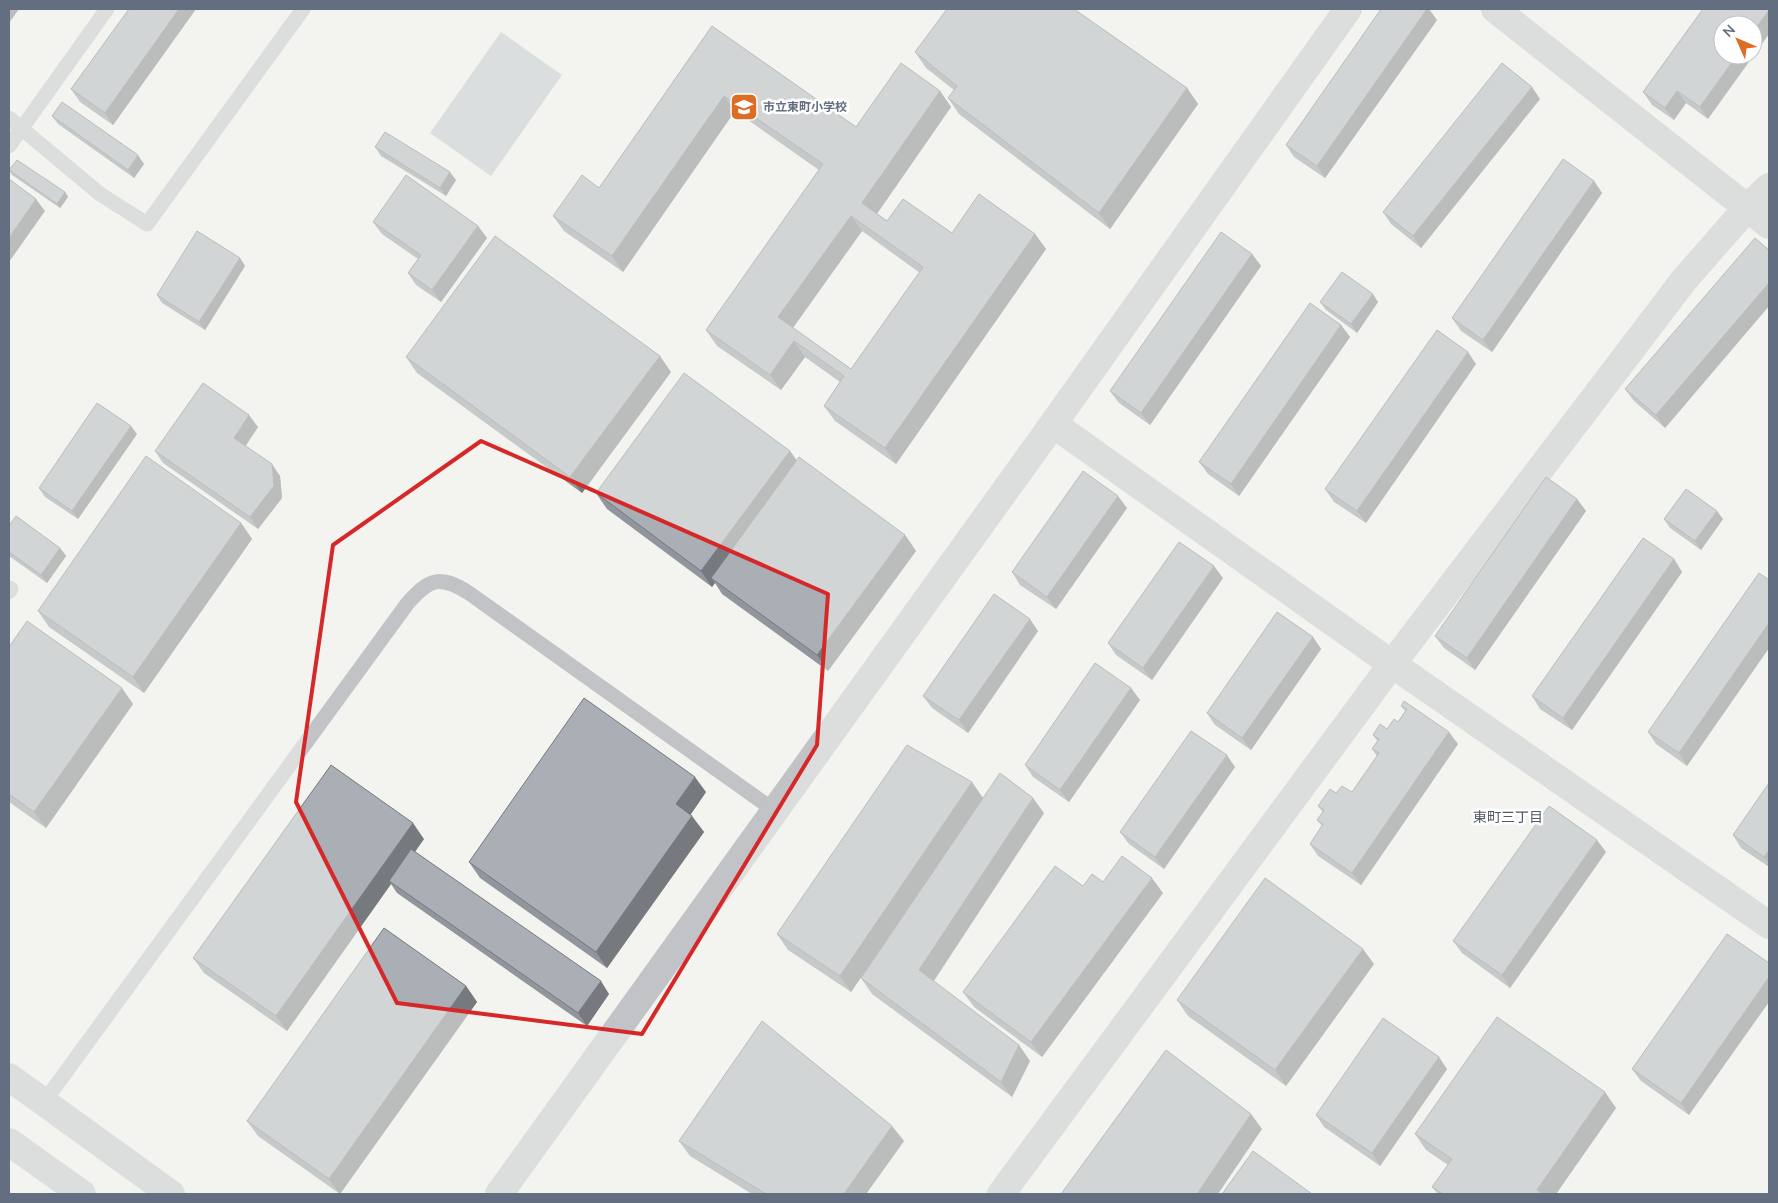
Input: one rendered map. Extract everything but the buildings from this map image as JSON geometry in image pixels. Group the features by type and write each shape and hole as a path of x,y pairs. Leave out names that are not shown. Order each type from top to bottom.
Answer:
{"street":[{"path":"499,1194 1053,424 1348,9"},
{"path":"1494,9 1769,224"},
{"path":"1001,1194 1392,664 1684,280 1747,208 1769,187"},
{"path":"1053,424 1392,664 1769,925"},
{"path":"9,1077 171,1194"},
{"path":"9,1142 82,1194"}],"lane":[{"path":"9,146 107,9"},
{"path":"9,118 100,194 147,224 303,9"},
{"path":"44,1102 407,604 420,589 435,581 454,584 469,593 775,811"},
{"path":"9,588 9,592"}],"highlighted area":[{"path":"481,441 828,594 817,745 642,1034 397,1003 296,802 333,545"}],"shaded area":[{"path":"501,32 562,75 491,176 430,133"}],"place":[{"name":"市立東町小学校","path":"744,107"}],"district":[{"name":"東町三丁目","path":"1508,817"}]}
